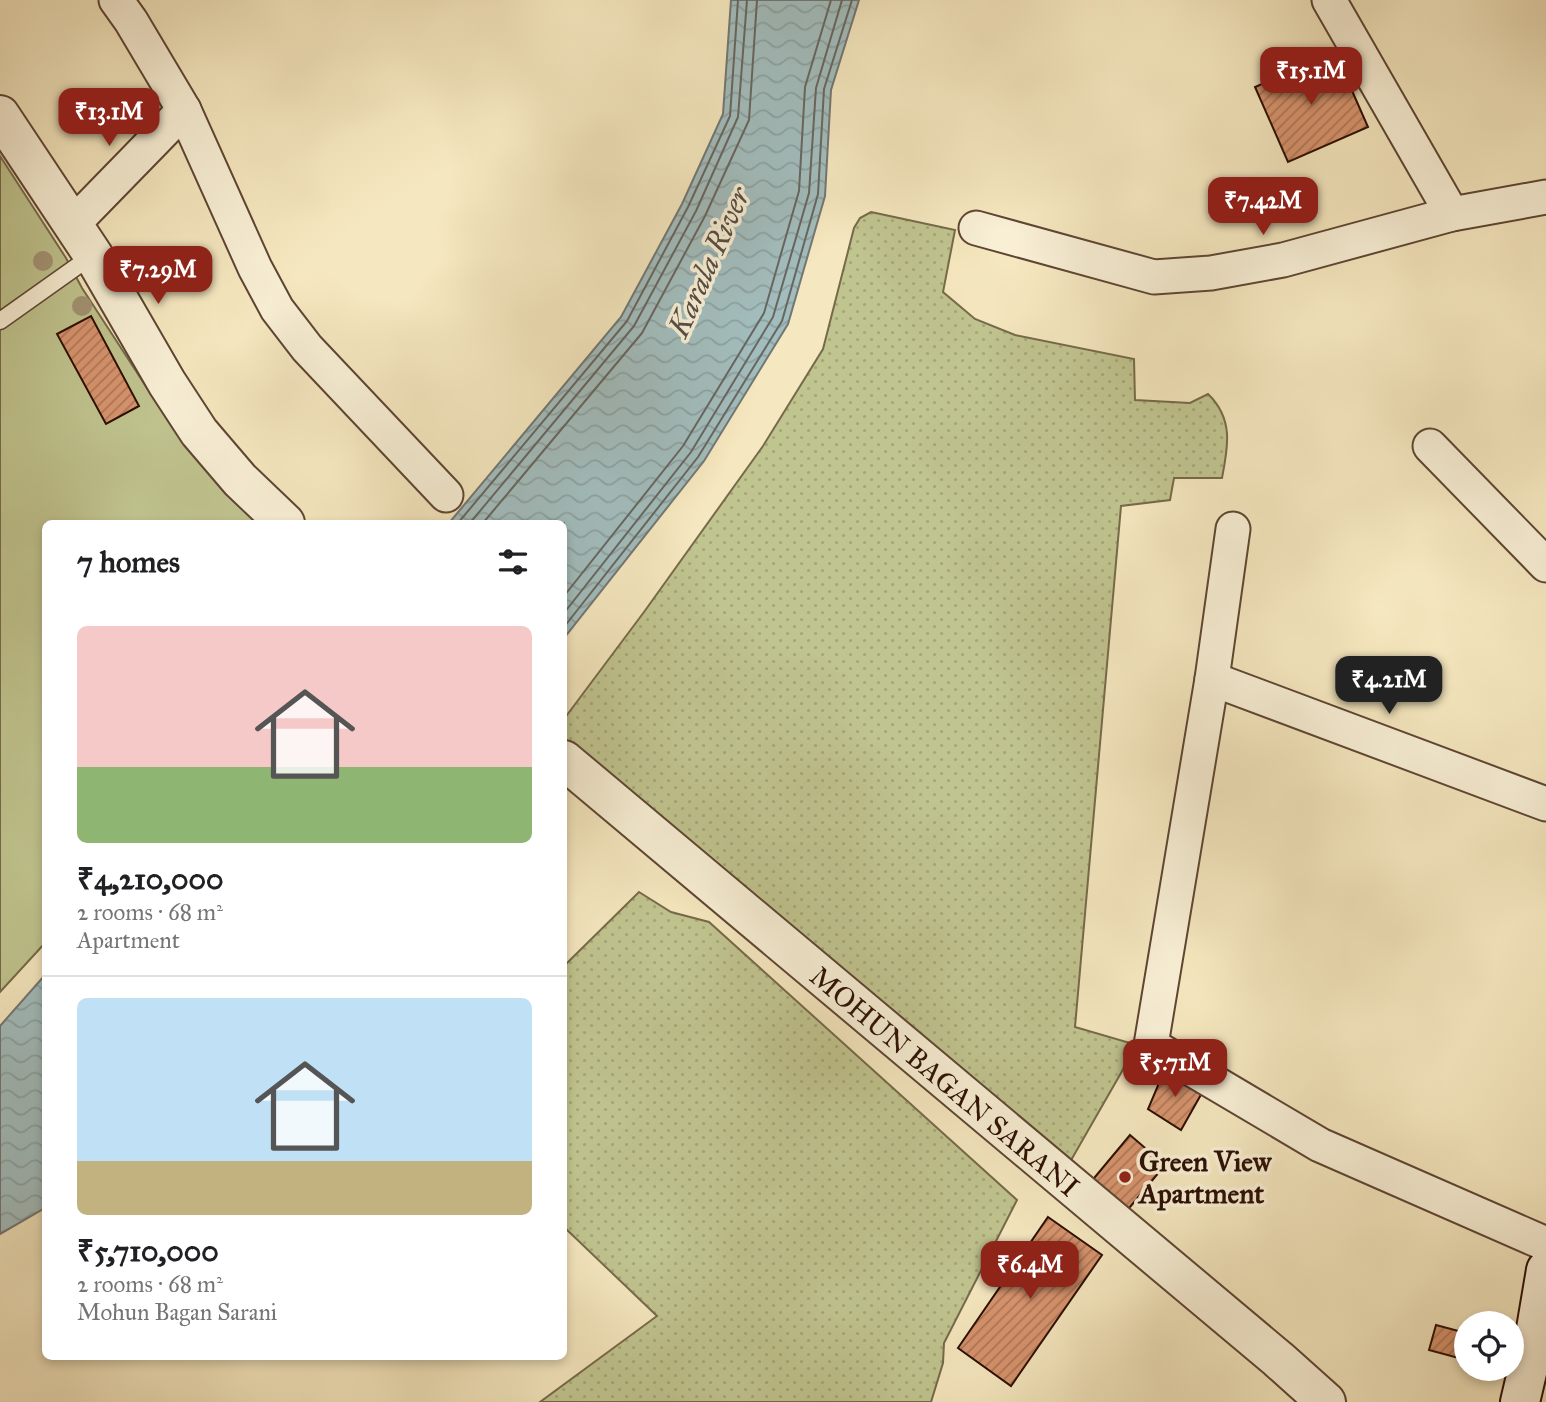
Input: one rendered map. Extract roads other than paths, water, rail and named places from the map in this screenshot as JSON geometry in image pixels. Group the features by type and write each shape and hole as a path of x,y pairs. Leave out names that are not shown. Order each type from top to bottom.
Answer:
{"street":[{"path":"116,0 184,110 255,268 277,309 307,348 446,495"},
{"path":"1329,0 1452,214"},
{"path":"83,239 184,110"},
{"path":"0,115 83,239 194,424 240,480 282,520"},
{"path":"976,228 1154,276 1211,273 1283,260 1452,214 1546,197"},
{"path":"1430,446 1546,565"},
{"path":"1233,529 1212,679 1151,1045 1320,1145 1546,1244"},
{"path":"1212,679 1546,804"},
{"name":"MOHUN BAGAN SARANI","path":"567,763 1326,1402"},
{"path":"1520,1402 1533,1348 1546,1270"}],"lane":[{"path":"0,321 83,239"}],"water":[{"name":"Karala River","path":"731,0 859,0 831,90 825,196 788,324 704,461 567,634 567,520 452,520 621,317 682,204 723,114"},
{"path":"42,978 42,1210 0,1234 0,1026"}],"place":[{"name":"Green View Apartment","path":"1125,1177"}]}
